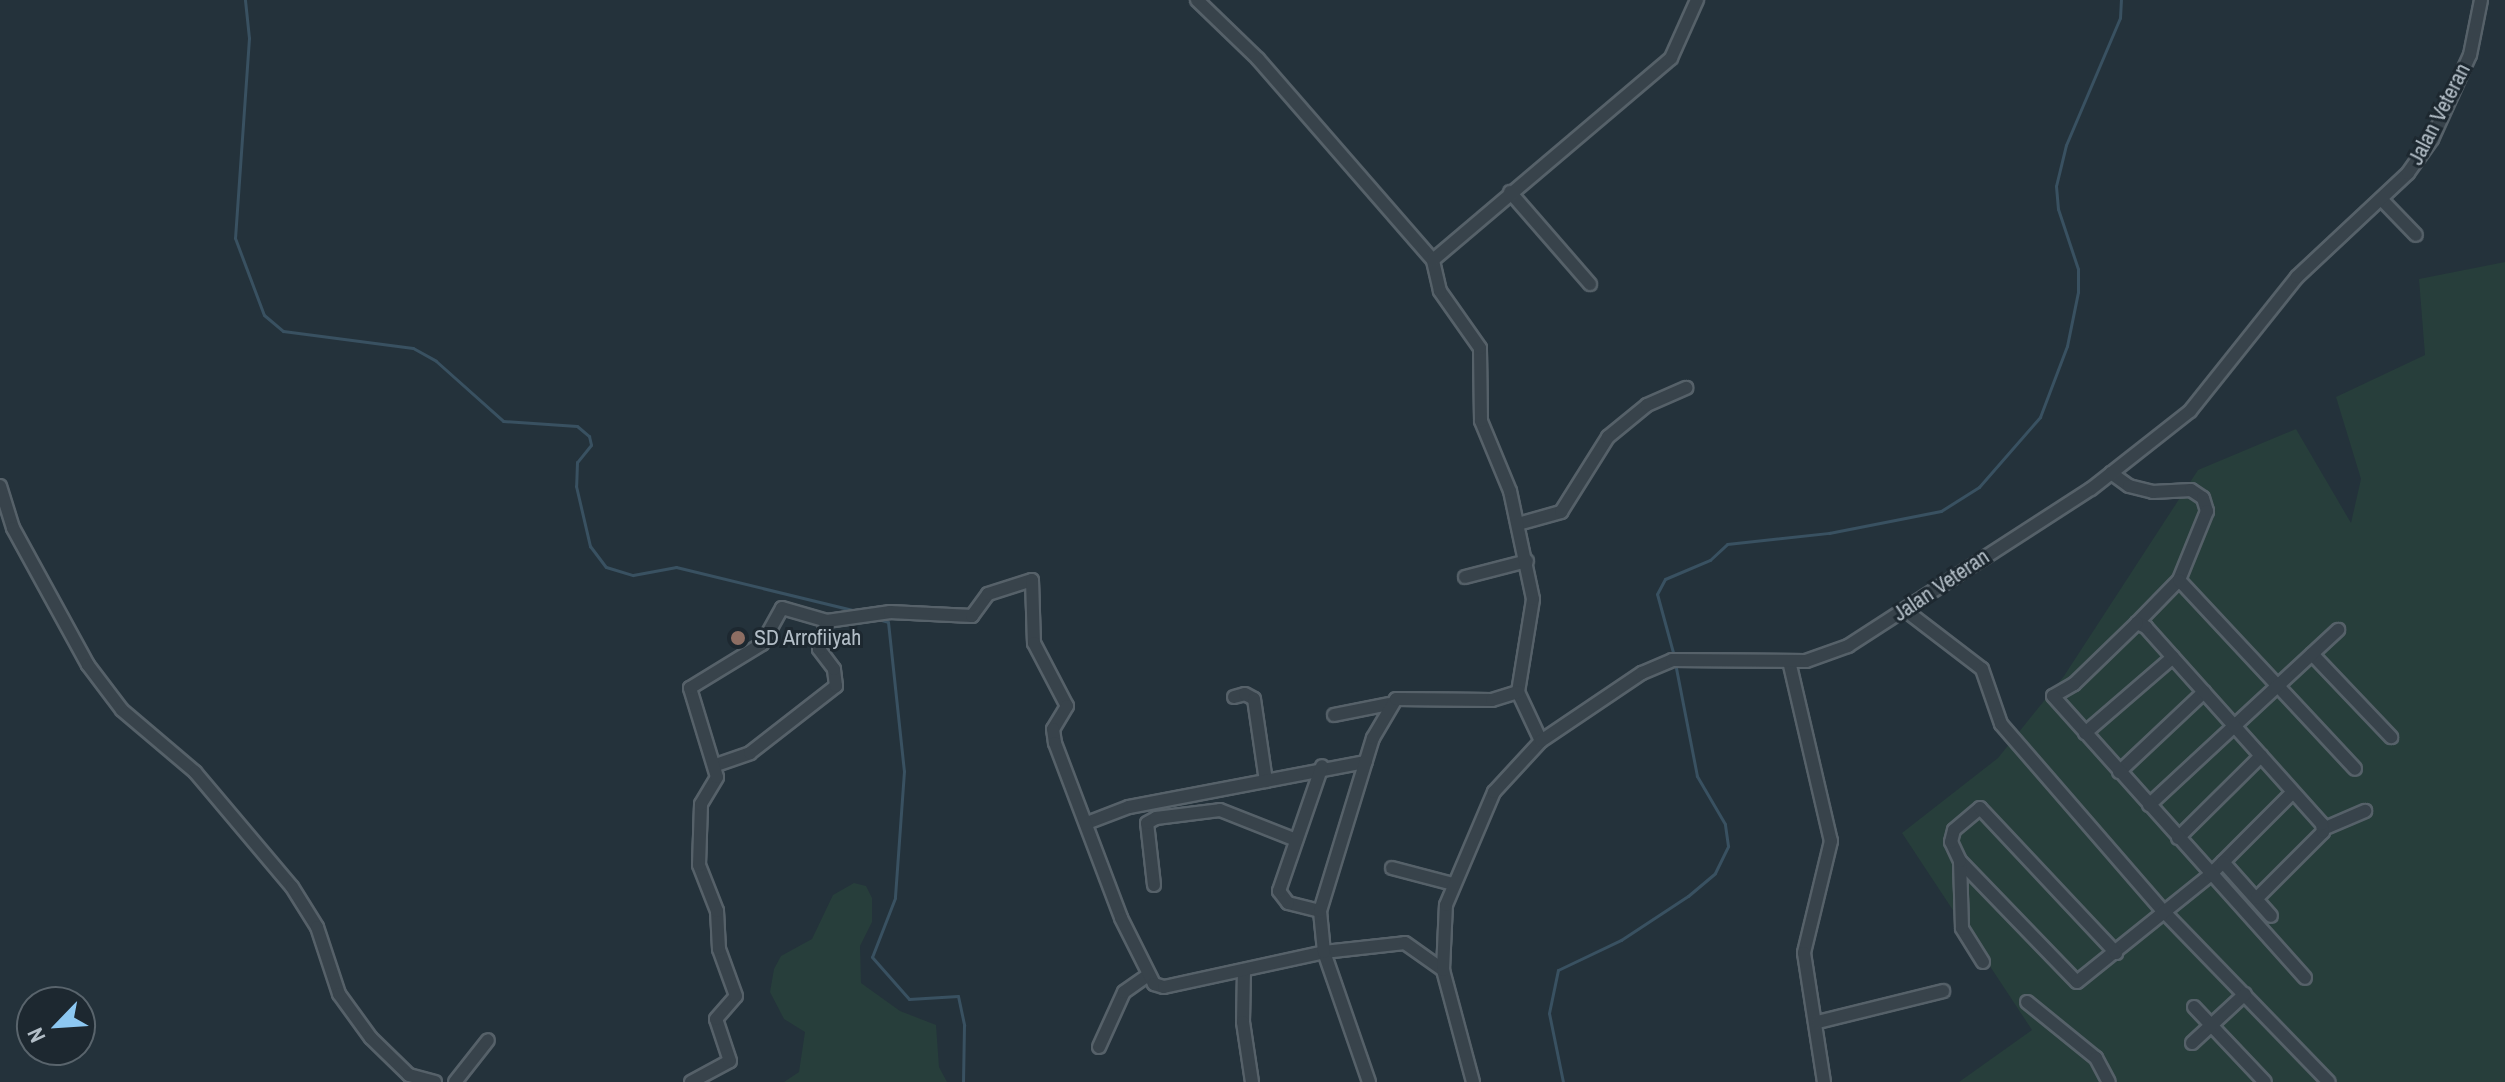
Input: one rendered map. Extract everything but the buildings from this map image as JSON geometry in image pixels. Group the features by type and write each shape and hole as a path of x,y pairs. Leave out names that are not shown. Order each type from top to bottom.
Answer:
{"street":[{"path":"1197,0 1258,59 1433,260 1440,291 1480,348 1481,421 1518,524 1527,561 1532,609 1518,692 1541,741"},
{"path":"1433,260 1671,58 1697,0"},
{"name":"Jalan Veteran","path":"1473,1082 1443,970 1442,928 1453,884 1494,792 1541,741 1642,673 1672,660 1789,661 1829,655 1905,610 2116,470 2200,402 2297,277 2383,201 2432,139 2470,55 2481,0"},
{"path":"1510,192 1590,284"},
{"path":"2383,201 2416,235"},
{"path":"1518,524 1561,512 1608,437 1647,405 1686,388"},
{"path":"2116,470 2138,487 2153,492 2191,490 2206,506 2179,580 2074,684 2053,696 2305,978"},
{"path":"0,486 13,528 88,665 122,710 195,772 292,887 325,946 339,994 371,1038 409,1075 435,1082"},
{"path":"1465,577 1527,561"},
{"path":"695,1081 730,1061 716,1019 736,996 719,949 717,911 699,865 701,804 716,783 716,765 690,688 762,644 781,608 827,621 890,612 972,616 988,594 1032,580 1034,643 1067,706 1053,734 1147,976 1164,987 1324,952 1405,943 1443,970"},
{"path":"2179,580 2355,769"},
{"path":"1905,610 1982,669 2001,724 2165,913 2329,1082"},
{"path":"716,765 750,753 836,686 833,668 819,649 827,621"},
{"path":"2137,623 2173,657 2323,829"},
{"path":"2149,805 2338,630"},
{"path":"2312,654 2391,737"},
{"path":"2085,733 2173,657"},
{"path":"1789,661 1831,841 1805,941 1824,1082"},
{"path":"1334,715 1405,698 1492,700 1518,692"},
{"path":"2119,772 2204,692"},
{"path":"1234,697 1245,694 1254,699 1266,781"},
{"path":"1369,1082 1324,952 1320,911 1366,762 1389,704"},
{"path":"2178,838 2261,756"},
{"path":"1087,823 1129,807 1266,781 1322,766 1366,762"},
{"path":"1320,911 1288,903 1279,891 1322,766"},
{"path":"2116,953 1985,810 1977,809 1954,830 1951,842 1960,861 2072,981 2083,980 2165,913 2210,875 2293,792"},
{"path":"1154,885 1146,830 1156,818 1220,810 1296,840"},
{"path":"2257,898 2323,829 2365,811"},
{"path":"1960,861 1962,928 1983,962"},
{"path":"2223,862 2271,916"},
{"path":"1392,868 1453,884"},
{"path":"1244,970 1243,1022 1252,1082"},
{"path":"1099,1047 1124,992 1147,976"},
{"path":"1818,1022 1943,991"},
{"path":"2192,1043 2245,994"},
{"path":"2027,1002 2096,1058 2109,1082"},
{"path":"2194,1007 2265,1082"},
{"path":"455,1082 488,1040"}],"green space":[{"path":"2505,262 2505,1082 1959,1082 2032,1030 1902,833 1998,758 2064,676 2198,470 2296,429 2351,523 2361,479 2336,397 2425,355 2419,279"},
{"path":"854,883 866,886 872,898 872,922 860,946 861,983 900,1011 936,1025 939,1067 947,1082 784,1082 799,1072 805,1032 784,1019 770,992 774,969 781,956 812,939 833,895"}],"waterway":[{"path":"245,0 249,38 235,238 264,315 283,331 413,348 436,361 503,421 577,426 589,436 591,445 577,462 576,486 590,546 606,567 633,575 676,567 860,612"},
{"path":"1674,656 1657,594 1665,579 1710,560 1727,544 1829,533 1941,511 1979,487 2040,417 2067,346 2078,292 2078,269 2058,209 2056,186 2066,145 2120,18 2121,0"},
{"path":"878,619 888,622 904,771 895,898 872,957 909,999 958,996 964,1025 963,1082"},
{"path":"1563,1082 1549,1013 1558,970 1621,940 1688,896 1715,873 1728,846 1725,824 1697,776 1675,663"}],"place":[{"name":"SD Arrofiiyah","path":"738,638"}]}
